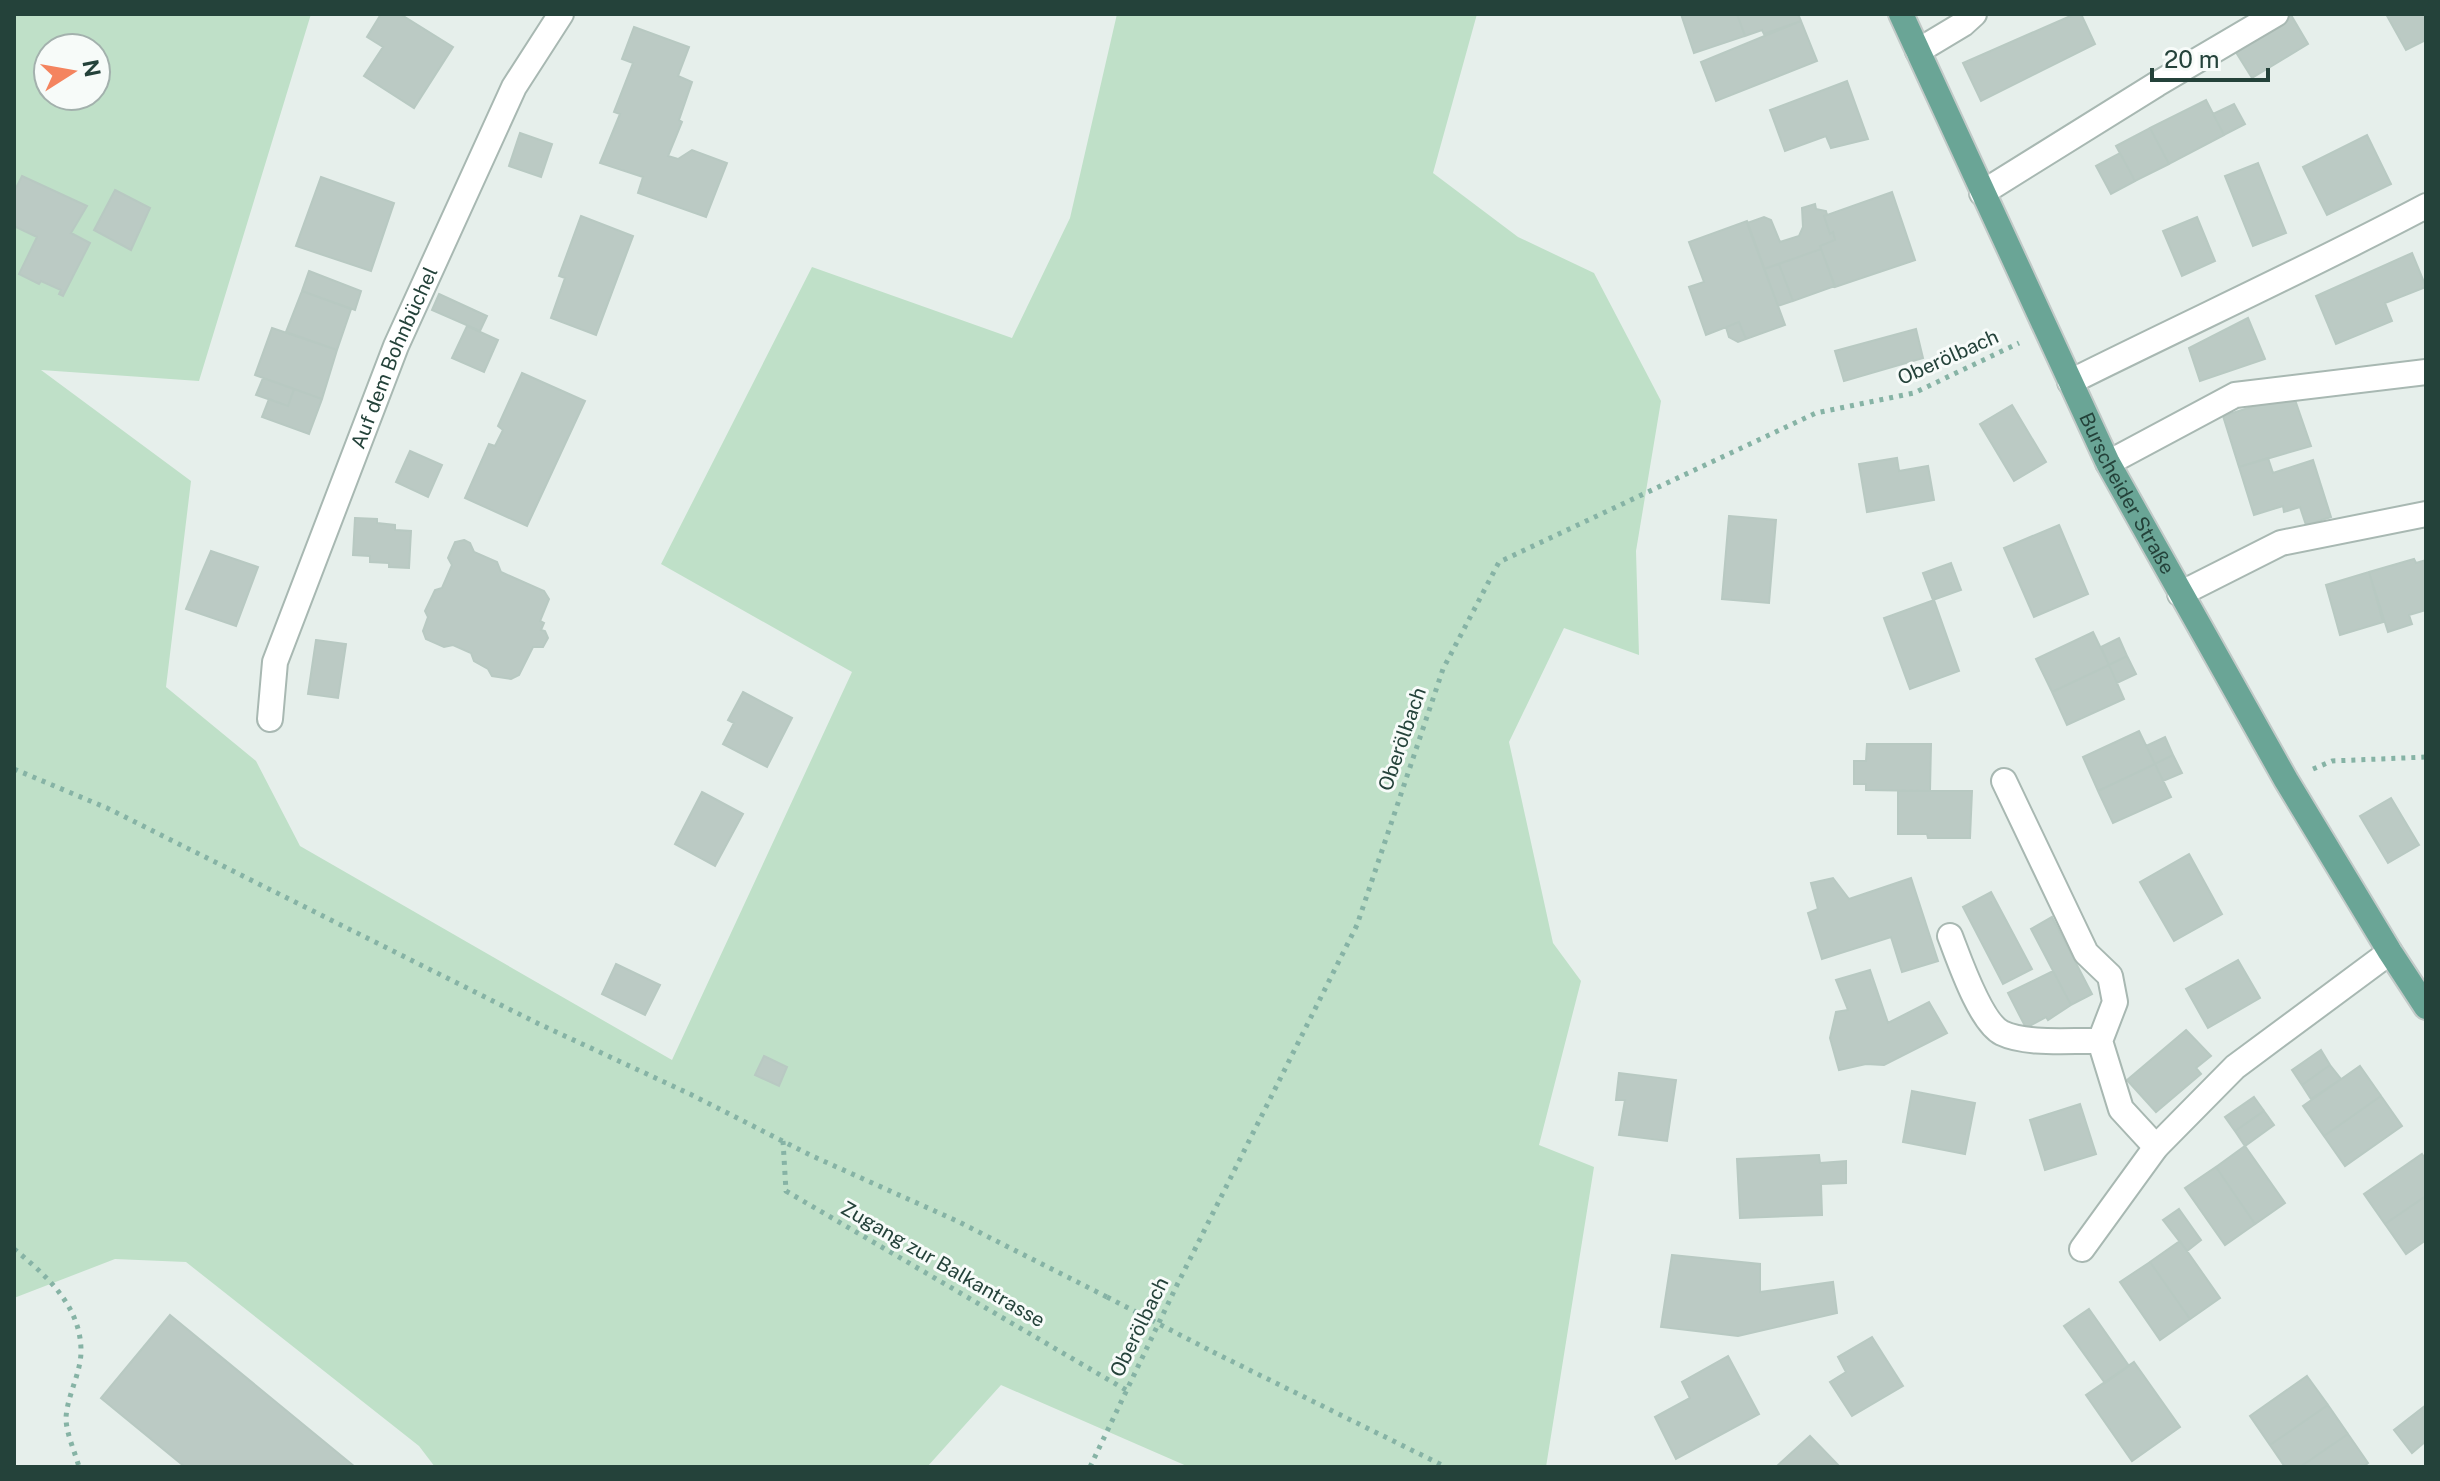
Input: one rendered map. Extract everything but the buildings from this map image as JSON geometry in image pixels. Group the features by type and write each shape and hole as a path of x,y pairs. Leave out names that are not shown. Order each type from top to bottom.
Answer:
{"main road":[{"name":"Burscheider Straße","path":"1901,14 2108,463 2286,780 2426,1007"}],"street":[{"name":"Auf dem Bohnbüchel","path":"270,719 275,662 396,346 514,87 561,14"},
{"path":"1918,51 1974,14"},
{"path":"1982,193 2276,14"},
{"path":"2070,382 2426,206"},
{"path":"2108,463 2235,395 2426,372"},
{"path":"2180,594 2281,543 2426,514"},
{"path":"2004,781 2086,953 2110,976 2115,1002 2100,1041 2121,1109 2156,1147"},
{"path":"1950,936 1972,994 1999,1032 2021,1039 2100,1041"},
{"path":"2082,1249 2156,1147 2235,1067 2390,952"}],"path":[{"name":"Oberölbach","path":"1090,1467 1357,925 1443,669 1499,562 1816,413 1914,393 2045,330"},
{"path":"2286,780 2332,761 2426,757"},
{"path":"14,769 107,808 525,1017 957,1221 1446,1467"},
{"name":"Zugang zur Balkantrasse","path":"783,1141 786,1191 1126,1390"},
{"path":"14,1249 44,1273 62,1295 74,1318 81,1351 66,1420 79,1467"}],"green space":[{"path":"14,14 311,14 199,381 41,370 191,481 166,687 256,761 300,846 672,1060 852,672 661,564 812,267 1012,338 1070,218 1117,14 1477,14 1433,173 1518,237 1594,273 1661,401 1636,551 1639,655 1564,628 1509,742 1553,943 1581,981 1539,1145 1594,1167 1546,1467 1189,1467 1001,1385 927,1467 435,1467 419,1446 186,1262 115,1259 14,1298"}]}
